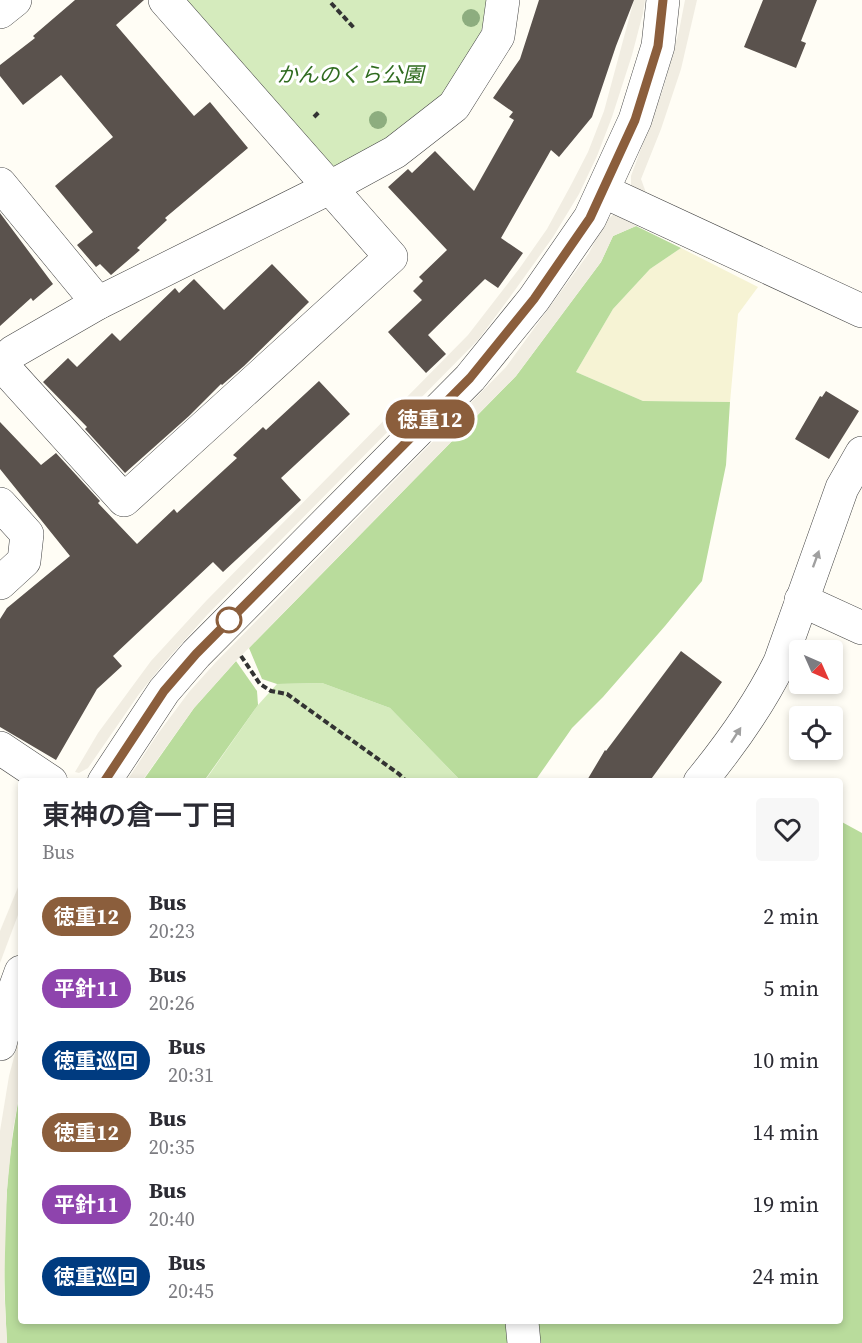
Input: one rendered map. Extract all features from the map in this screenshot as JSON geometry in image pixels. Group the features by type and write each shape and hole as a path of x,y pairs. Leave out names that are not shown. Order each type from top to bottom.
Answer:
{"street":[{"path":"0,12 15,0"},
{"path":"165,0 329,188 391,257 124,500 3,354 98,303 329,188 395,152 454,106 498,36 503,0"},
{"path":"107,778 164,691 196,654 470,378 534,299 590,218 635,120 658,46 663,0"},
{"path":"0,184 98,303"},
{"path":"603,191 862,311"},
{"path":"703,778 727,749 767,688 780,662 842,488 862,453"},
{"path":"0,504 27,534 24,561 0,583"},
{"path":"801,600 862,628"},
{"path":"0,748 45,778"},
{"path":"0,1044 18,980"},
{"path":"522,1324 524,1343"}],"path":[{"path":"331,3 355,29"},
{"path":"237,651 260,684 271,691 287,694 403,778"}],"shaded area":[{"path":"634,0 645,0 643,13 632,55 597,156 579,194 553,237 510,297 478,340 207,615 139,694 88,768 79,773 75,772 98,733 151,661 206,601 468,335 519,269 547,229 588,152 604,111"},
{"path":"685,0 697,0 681,69 641,179 648,198 631,187 631,176 663,89"},
{"path":"614,214 621,215 636,226 613,236 601,262 516,376 236,661 194,708 144,778 129,778 189,692 216,662 506,367 589,253 608,219"},
{"path":"681,248 758,287 738,314 730,402 643,401 576,372 613,309 650,269"},
{"path":"18,887 18,915 0,963 0,931"},
{"path":"18,1042 18,1102 7,1190 4,1284 7,1343 0,1343 0,1131 9,1076"}],"green space":[{"name":"かんのくら公園","path":"186,0 491,0 479,38 453,87 412,124 340,167 331,166"},
{"path":"636,226 681,248 650,269 613,309 576,372 643,401 730,402 726,465 702,581 603,697 572,728 537,778 458,778 390,708 322,683 277,684 262,679 249,648 516,376 601,262 613,236"},
{"path":"236,661 257,691 258,705 206,778 145,778 194,708"},
{"path":"322,683 390,708 458,778 207,778 258,705 277,684"},
{"path":"843,823 862,833 862,1343 537,1343 534,1324 843,1324"},
{"path":"18,1105 18,1324 508,1324 510,1343 7,1343 4,1266 11,1151"}],"building":[{"path":"75,0 144,0 116,25 194,116 210,102 248,148 165,218 167,220 137,248 140,250 111,275 100,264 96,267 77,245 93,232 55,186 113,137 61,75 23,105 0,76 0,65 35,38 33,36"},
{"path":"539,0 634,0 592,117 559,157 551,150 501,238 523,253 498,288 485,279 428,335 446,354 426,373 388,332 422,300 413,291 423,281 419,277 447,250 388,187 408,169 412,173 435,151 474,191 514,120 509,117 513,112 493,98 520,59"},
{"path":"763,0 817,0 801,41 806,43 796,68 744,47"},
{"path":"0,213 53,284 33,301 31,298 0,326"},
{"path":"272,264 309,302 244,366 221,384 125,473 85,429 87,427 43,382 68,358 77,367 112,333 120,341 175,288 179,293 194,279 224,310"},
{"path":"319,381 350,414 281,478 301,500 223,572 213,562 113,656 122,666 97,689 56,760 0,727 0,619 7,608 70,556 0,469 0,422 41,465 56,453 100,501 98,503 137,544 174,509 177,513 237,458 233,455 263,427 266,430"},
{"path":"826,391 859,411 829,459 795,439 820,396 822,397"},
{"path":"681,651 722,682 652,778 588,778"}],"bus line":[{"name":"徳重12","path":"107,778 164,691 196,654 470,378 534,299 590,218 635,120 658,46 663,0"}]}
